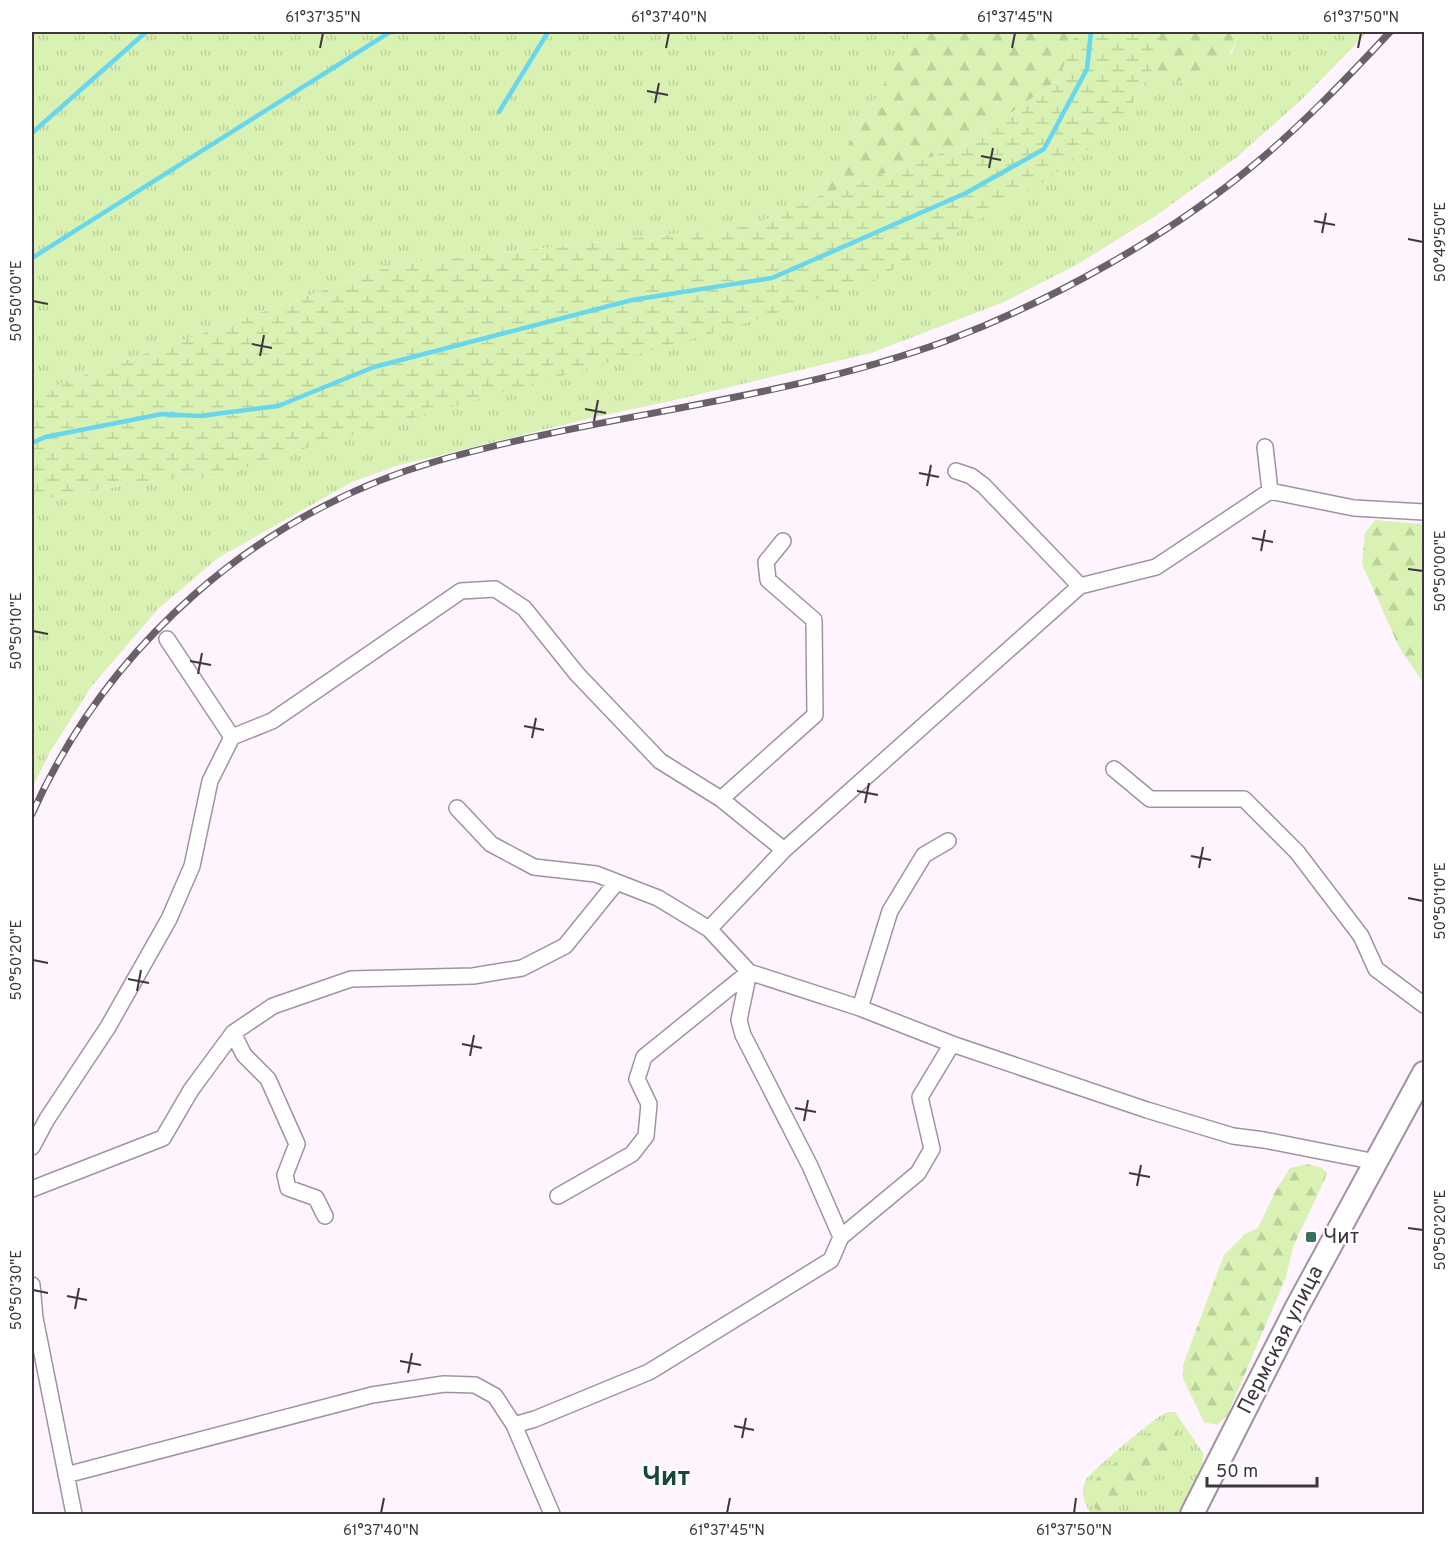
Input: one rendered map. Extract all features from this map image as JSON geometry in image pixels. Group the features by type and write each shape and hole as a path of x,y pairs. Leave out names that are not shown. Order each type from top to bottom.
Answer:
{"main road":[{"name":"Пермская улица","path":"1192,1515 1286,1328 1425,1072"}],"street":[{"path":"1266,447 1270,491"},
{"path":"956,471 970,476 984,486 1080,586"},
{"path":"710,929 784,850 1080,586 1156,567 1270,491 1354,508 1425,512"},
{"path":"721,800 815,715 814,620 768,580 766,562 783,541"},
{"path":"32,1147 47,1119 108,1027 169,919 192,866 210,781 232,737 272,721 461,591 495,589 524,608 577,674 660,761 721,800 784,850"},
{"path":"167,639 232,737"},
{"path":"1114,769 1150,800 1244,799 1297,852 1361,936 1376,969 1425,1005"},
{"path":"457,808 491,844 534,867 596,874 658,898 710,929 749,972 860,1008 952,1044 1147,1110 1233,1136 1376,1162"},
{"path":"860,1008 890,911 924,855 948,841"},
{"path":"32,1189 163,1138 191,1090 233,1033 273,1006 351,979 473,976 522,969 565,946 616,883"},
{"path":"558,1196 632,1154 646,1136 649,1104 638,1079 644,1057 749,972"},
{"path":"749,972 739,1020 743,1035 810,1166 841,1237"},
{"path":"233,1033 244,1055 268,1079 297,1144 285,1175 288,1188 316,1198 324,1216"},
{"path":"514,1425 535,1419 649,1372 831,1260 841,1237 918,1173 928,1157 932,1149 920,1097 952,1044"},
{"path":"32,1285 35,1318 74,1515"},
{"path":"66,1475 372,1395 444,1384 475,1385 495,1396 514,1425 552,1515"}],"green space":[{"path":"32,32 910,32 903,53 817,197 751,226 397,264 32,394"},
{"path":"910,32 1076,32 1059,79 965,145 817,197 903,53"},
{"path":"1076,32 1160,32 1152,70 1134,101 1097,143 1042,183 875,280 737,326 268,459 223,477 156,480 32,501 32,394 397,264 751,226 817,197 965,145 1059,79"},
{"path":"1160,32 1239,32 1231,51 1220,66 1204,77 1179,81 1152,70"},
{"path":"1239,32 1368,32 1299,102 1237,157 1157,215 1078,264 1004,302 871,353 396,466 352,482 218,558 159,608 91,687 50,752 32,789 32,501 156,480 223,477 1134,101 1152,70 1182,82 1232,53"},
{"path":"1375,520 1424,524 1424,684 1399,647 1362,564 1365,533"},
{"path":"1307,1164 1322,1168 1327,1173 1293,1247 1286,1277 1227,1416 1217,1425 1204,1422 1183,1379 1183,1365 1224,1255 1245,1234 1258,1228 1276,1190 1290,1168"},
{"path":"1175,1412 1203,1453 1203,1465 1178,1514 1091,1514 1083,1493 1084,1484 1090,1475 1150,1424 1165,1413"},
{"path":"1170,1420 1177,1431 1170,1453 1118,1509 1104,1513 1095,1509 1091,1493 1097,1478 1162,1422"}],"waterway":[{"path":"32,133 146,32"},
{"path":"32,258 390,32"},
{"path":"499,112 548,32"},
{"path":"32,443 45,437 162,414 200,416 278,406 374,367 632,300 772,278 966,193 1044,149 1087,69 1091,32"}],"railway":[{"path":"32,814 64,752 102,694 146,641 196,593 250,551 309,514 371,484 437,461 564,430 757,393 821,378 946,341 1027,307 1148,241 1222,190 1291,132 1390,32"}],"place":[{"name":"Чит","path":"1311,1237"}],"district":[{"name":"Чит","path":"666,1478"}]}
